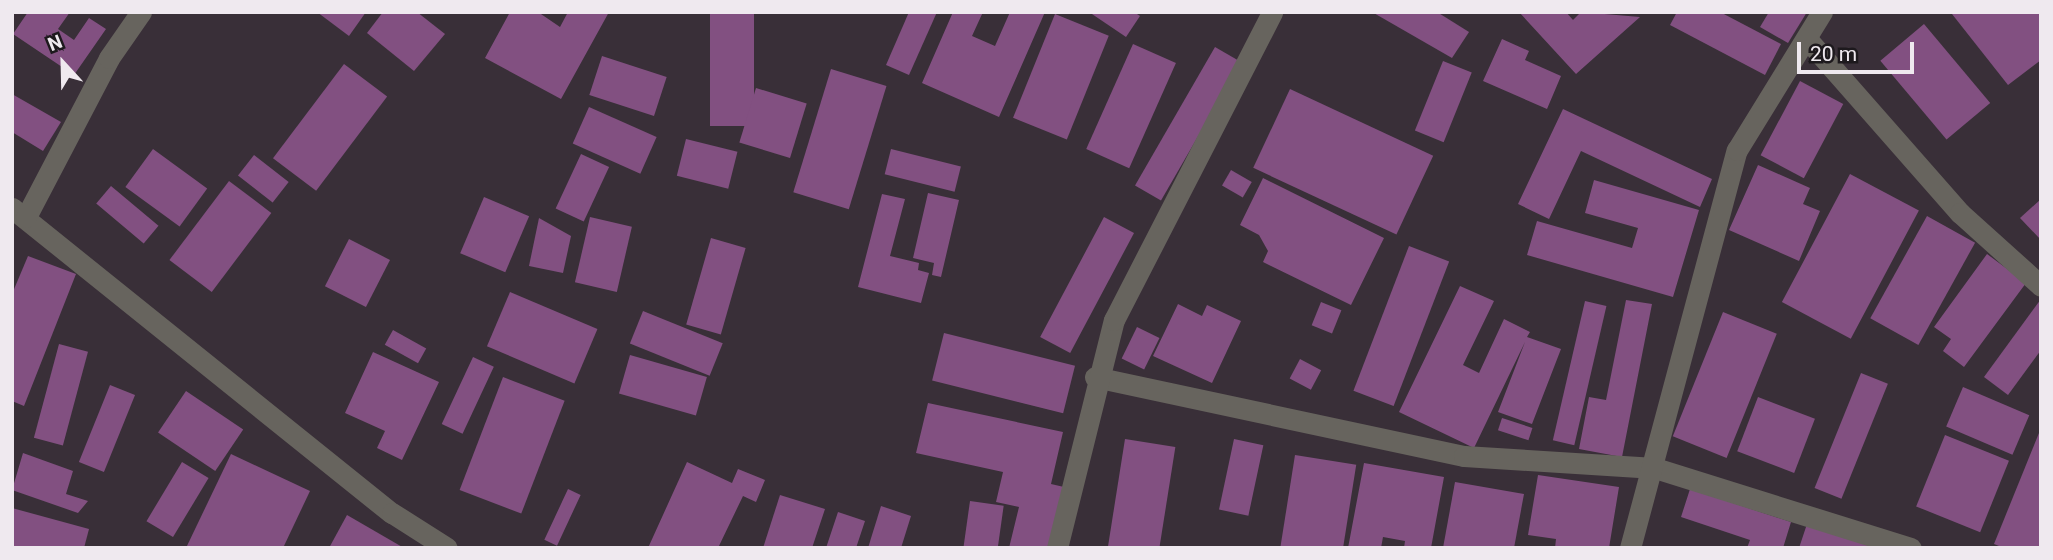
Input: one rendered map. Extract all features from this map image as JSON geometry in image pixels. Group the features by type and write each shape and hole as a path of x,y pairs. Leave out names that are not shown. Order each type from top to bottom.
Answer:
{"street":[{"path":"141,12 109,58 19,213 393,513 447,548"},
{"path":"1057,548 1095,377 1114,320 1272,12"},
{"path":"1630,548 1655,468 1737,150 1822,12"},
{"path":"1807,39 1960,213 2041,286"},
{"path":"1095,377 1464,456 1655,468 1911,548"}],"building":[{"path":"28,12 70,12 58,29 74,40 89,18 106,29 74,75 13,34"},
{"path":"317,12 366,12 349,36"},
{"path":"383,12 417,12 445,34 414,71 367,33"},
{"path":"510,12 538,12 560,27 568,12 609,12 561,99 485,58"},
{"path":"710,12 754,12 754,126 710,126"},
{"path":"909,12 937,12 909,75 886,65"},
{"path":"953,12 983,12 972,36 995,46 1010,12 1045,12 999,117 922,83"},
{"path":"1089,12 1134,12 1140,16 1126,37"},
{"path":"1372,12 1437,12 1469,32 1452,58"},
{"path":"1519,12 1566,12 1573,20 1581,12 1640,17 1576,74"},
{"path":"1677,12 1720,12 1781,44 1765,75 1670,25"},
{"path":"1769,12 1807,12 1788,43 1760,27"},
{"path":"2041,12 2041,60 2008,85 1952,14"},
{"path":"1055,14 1109,36 1067,140 1013,118"},
{"path":"1924,24 1990,103 1947,140 1880,61"},
{"path":"1502,39 1529,51 1525,60 1561,76 1547,109 1483,81"},
{"path":"1133,44 1176,63 1129,168 1086,149"},
{"path":"1215,47 1241,62 1161,201 1135,186"},
{"path":"602,56 667,77 654,116 589,95"},
{"path":"1443,61 1472,73 1444,142 1415,131"},
{"path":"344,64 387,96 316,191 273,158"},
{"path":"831,69 886,86 849,209 793,192"},
{"path":"1800,81 1843,104 1804,178 1761,155"},
{"path":"756,88 807,103 790,158 739,143"},
{"path":"1290,89 1433,156 1396,235 1253,168"},
{"path":"12,94 61,122 43,151 12,132"},
{"path":"589,107 657,137 640,174 573,144"},
{"path":"1563,109 1712,179 1700,207 1581,151 1549,219 1518,204"},
{"path":"686,139 737,152 728,189 677,176"},
{"path":"153,149 207,188 180,226 125,187"},
{"path":"891,149 961,166 955,192 885,174"},
{"path":"581,154 609,167 584,221 556,208"},
{"path":"254,155 289,182 273,203 238,175"},
{"path":"1758,165 1810,188 1803,204 1820,211 1799,261 1729,230"},
{"path":"1231,170 1252,182 1243,198 1222,186"},
{"path":"1850,174 1919,211 1851,339 1782,302"},
{"path":"1263,178 1384,238 1351,305 1263,262 1268,251 1259,235 1240,225"},
{"path":"1594,180 1699,210 1673,297 1527,255 1537,221 1632,248 1638,228 1585,213"},
{"path":"229,181 271,213 212,292 169,260"},
{"path":"111,186 158,226 144,243 96,204"},
{"path":"928,193 959,200 941,277 932,275 934,263 913,258"},
{"path":"882,194 905,199 890,256 919,263 918,270 929,273 921,303 858,287"},
{"path":"484,197 529,216 505,272 460,253"},
{"path":"2041,199 2041,240 2020,218"},
{"path":"1927,216 1975,243 1918,345 1870,318"},
{"path":"590,217 632,227 617,292 575,282"},
{"path":"1104,217 1134,233 1070,353 1040,337"},
{"path":"539,218 571,236 563,273 529,266"},
{"path":"711,238 746,248 721,334 686,325"},
{"path":"349,239 390,260 366,307 325,286"},
{"path":"1409,246 1449,261 1394,406 1353,391"},
{"path":"1987,254 2026,283 1964,367 1943,351 1951,339 1934,327"},
{"path":"28,256 76,274 24,406 12,401 12,294"},
{"path":"1460,286 1494,301 1463,365 1479,373 1504,319 1530,332 1527,337 1561,349 1532,424 1498,412 1525,342 1474,448 1399,412"},
{"path":"510,292 597,329 574,383 487,346"},
{"path":"2041,299 2041,350 2008,395 1984,377"},
{"path":"1626,300 1652,304 1622,457 1579,449 1589,397 1606,400"},
{"path":"1585,301 1606,306 1574,445 1553,440"},
{"path":"1321,302 1341,310 1332,333 1312,325"},
{"path":"1178,304 1202,316 1207,305 1241,321 1212,383 1153,356"},
{"path":"643,311 723,343 710,376 630,343"},
{"path":"1723,312 1777,334 1727,458 1673,436"},
{"path":"1137,327 1159,338 1144,369 1122,358"},
{"path":"393,330 426,348 418,363 385,345"},
{"path":"944,333 1075,366 1063,413 932,381"},
{"path":"59,344 88,352 63,445 34,438"},
{"path":"373,352 439,382 402,460 377,448 385,431 345,413"},
{"path":"630,355 707,377 696,416 619,393"},
{"path":"473,357 494,367 463,434 442,424"},
{"path":"1300,359 1321,370 1311,390 1290,378"},
{"path":"1861,373 1888,384 1841,499 1815,488"},
{"path":"503,377 565,401 521,514 460,490"},
{"path":"110,385 135,395 104,472 79,462"},
{"path":"1963,387 2029,415 2012,455 1946,427"},
{"path":"186,391 243,430 215,471 158,432"},
{"path":"1758,397 1815,419 1794,473 1737,451"},
{"path":"928,403 1063,432 1051,484 1064,487 1049,548 1009,548 1019,507 996,502 1003,472 916,453"},
{"path":"1502,418 1532,428 1528,440 1498,430"},
{"path":"2041,428 2041,548 2004,548 1994,544"},
{"path":"1945,435 2009,461 1980,532 1916,506"},
{"path":"1125,439 1175,447 1159,548 1108,548"},
{"path":"1234,439 1263,445 1248,516 1219,509"},
{"path":"23,453 73,471 66,494 88,501 78,513 12,490"},
{"path":"231,454 310,491 283,548 186,548"},
{"path":"1295,455 1356,465 1343,548 1280,548"},
{"path":"182,462 209,478 173,537 146,521"},
{"path":"687,462 732,483 738,469 765,480 756,502 743,496 718,548 648,548"},
{"path":"1364,463 1444,477 1431,548 1404,548 1405,541 1383,537 1381,548 1348,548"},
{"path":"1538,475 1619,487 1609,548 1555,548 1556,539 1528,535"},
{"path":"1455,482 1524,494 1514,548 1443,548"},
{"path":"568,489 581,495 557,546 544,540"},
{"path":"1690,489 1791,522 1783,548 1747,548 1750,540 1681,517"},
{"path":"780,495 825,509 812,548 763,548"},
{"path":"970,501 1004,506 998,548 963,548"},
{"path":"881,506 911,516 901,548 868,548"},
{"path":"12,508 89,529 84,548 12,548"},
{"path":"838,512 865,521 856,548 826,548"},
{"path":"347,515 404,548 329,548"},
{"path":"1807,524 1873,547 1873,548 1799,548"}]}
